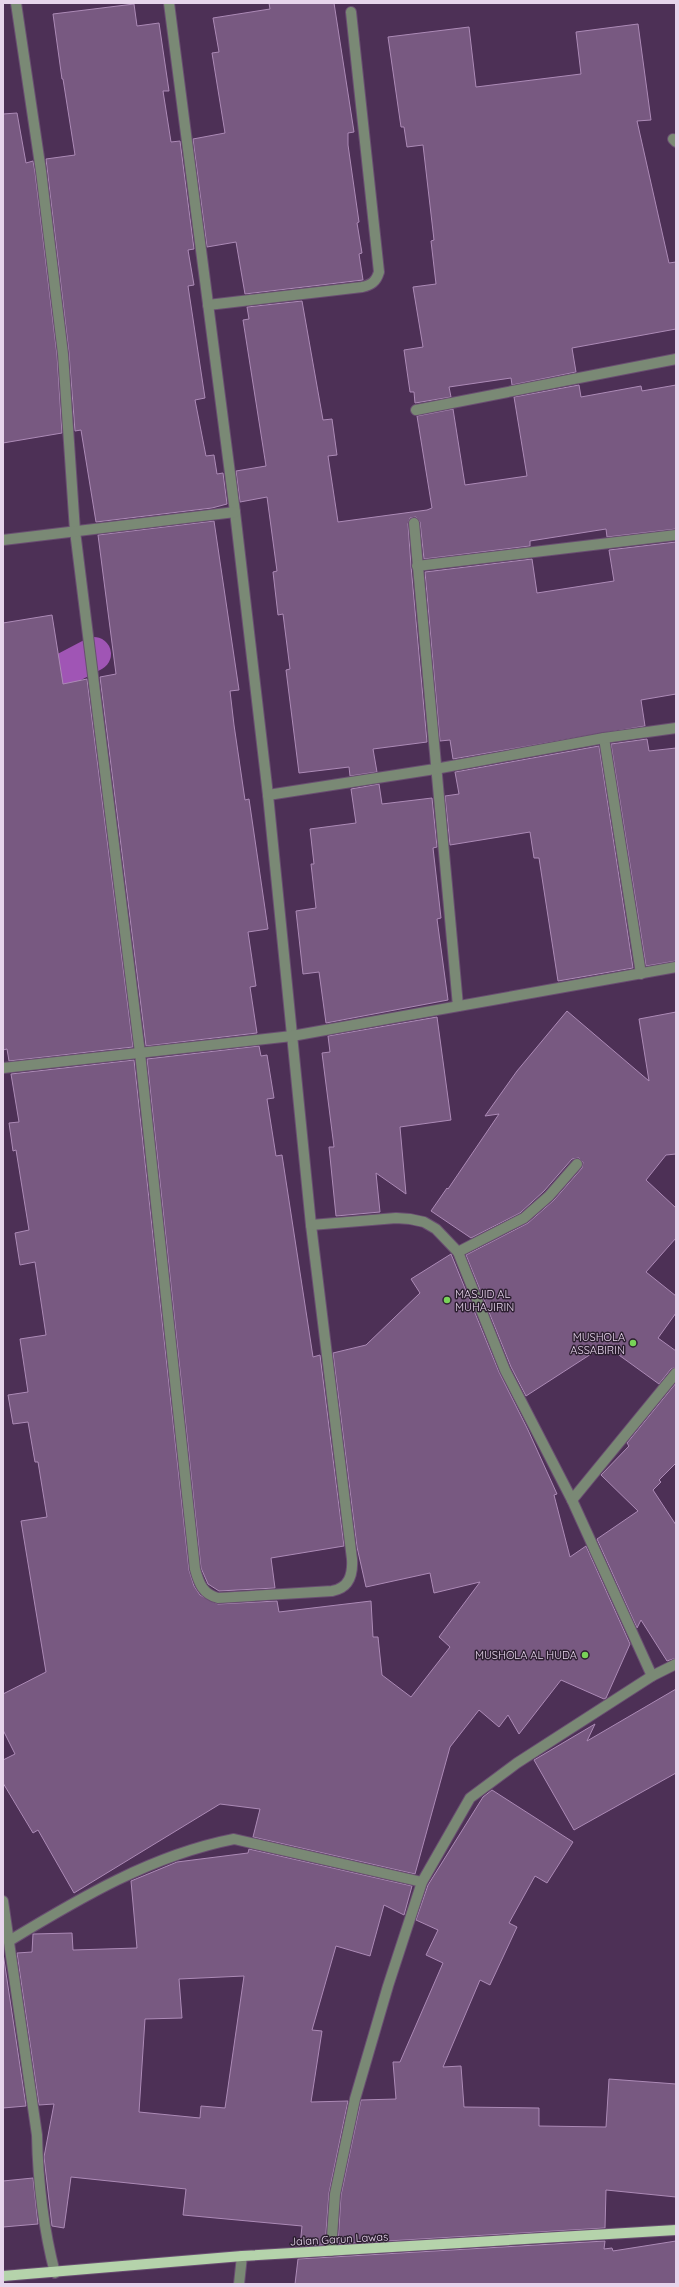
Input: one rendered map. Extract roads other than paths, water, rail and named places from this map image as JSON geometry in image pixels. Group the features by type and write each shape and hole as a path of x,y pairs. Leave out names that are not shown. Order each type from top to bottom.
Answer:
{"main road":[{"name":"Jalan Garun Lawas","path":"3,2277 242,2256 676,2230"}],"street":[{"path":"16,3 41,171 63,354 75,531 140,1053 195,1570 198,1583 210,1596 218,1598 338,1590 346,1585 353,1571 311,1225 268,795 235,512 169,3"},
{"path":"208,305 362,287 371,285 377,279 379,272 351,12"},
{"path":"416,410 676,359"},
{"path":"3,540 235,512"},
{"path":"414,523 435,769 458,1006"},
{"path":"417,566 676,535"},
{"path":"268,795 435,769 604,738 676,728"},
{"path":"604,738 641,974"},
{"path":"3,1068 292,1036 676,968"},
{"path":"458,1252 524,1218 549,1196 577,1164"},
{"path":"311,1225 396,1218 410,1219 424,1222 436,1229 458,1252 505,1370 572,1500 652,1676"},
{"path":"572,1500 676,1373"},
{"path":"331,2251 336,2194 355,2099 388,1986 422,1882 470,1798 517,1763 652,1676 676,1664"},
{"path":"9,1941 79,1899 172,1855 204,1845 234,1839 422,1882"},
{"path":"3,1901 9,1941 7,1962 37,2135 37,2174 41,2213 55,2273"},
{"path":"239,2284 242,2256"}],"waterway":[{"path":"3,702 94,654"}],"place":[{"name":"MASJID AL MUHAJIRIN","path":"447,1300"},
{"name":"MUSHOLA ASSABIRIN","path":"633,1343"},
{"name":"MUSHOLA AL HUDA","path":"585,1655"}]}
